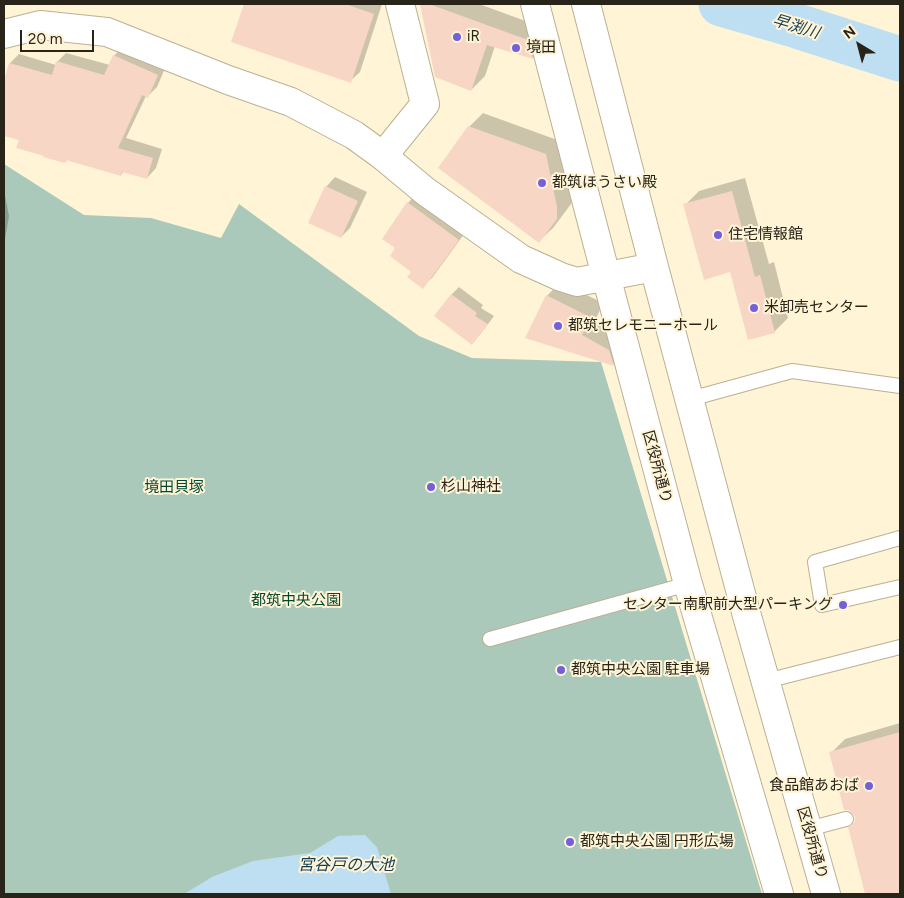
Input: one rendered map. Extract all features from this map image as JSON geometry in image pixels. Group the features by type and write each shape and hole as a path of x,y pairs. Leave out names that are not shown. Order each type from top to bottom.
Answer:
{"street":[{"path":"383,156 426,104 400,4"},
{"name":"区役所通り","path":"535,4 688,584 778,894"},
{"name":"区役所通り","path":"586,4 747,616 826,894"},
{"path":"4,34 40,25 107,32 228,80 291,102 354,135 426,191 521,259 561,278 577,282 654,267"}],"lane":[{"path":"690,399 792,371 900,386"},
{"path":"900,538 815,562 822,605 900,587"},
{"path":"490,639 688,584"},
{"path":"766,681 900,647"},
{"path":"808,829 846,819"}],"green space":[{"name":"都筑中央公園","path":"4,164 84,215 151,218 221,238 239,204 419,336 472,358 601,362 762,894 4,894"}],"water":[{"name":"宮谷戸の大池","path":"365,835 377,847 391,894 184,894 212,877 253,861 310,853 338,836"}],"building":[{"path":"244,4 345,4 374,14 351,83 231,42"},
{"path":"420,4 429,4 528,40 533,59 487,45 471,91 435,77"},
{"path":"113,55 158,75 148,98 142,95 118,148 153,158 147,179 122,172 121,176 66,160 65,163 43,157 16,148 19,140 4,136 4,80 9,63 52,75 56,61 104,75"},
{"path":"468,126 546,154 557,207 557,219 539,243 438,168"},
{"path":"325,186 358,201 341,238 308,223"},
{"name":"住宅情報館","path":"732,191 755,277 760,275 775,333 748,340 730,272 704,280 683,204"},
{"path":"407,202 459,240 423,289 407,277 411,272 390,256 395,248 382,239"},
{"path":"451,294 477,313 475,316 488,324 472,345 434,316"},
{"name":"都筑セレモニーホール","path":"546,295 590,317 582,335 609,350 614,366 525,338"},
{"name":"食品館あおば","path":"900,732 900,894 865,894 848,827 855,821 855,817 848,810 844,810 829,752"}],"waterway":[{"name":"早渕川","path":"721,4 900,59"}],"place":[{"name":"iR","path":"457,37"},
{"name":"境田","path":"516,48"},
{"name":"都筑ほうさい殿","path":"542,183"},
{"name":"住宅情報館","path":"718,235"},
{"name":"米卸売センター","path":"754,308"},
{"name":"都筑セレモニーホール","path":"558,326"},
{"name":"杉山神社","path":"431,487"},
{"name":"センター南駅前大型パーキング","path":"843,605"},
{"name":"都筑中央公園 駐車場","path":"561,670"},
{"name":"食品館あおば","path":"869,786"},
{"name":"都筑中央公園 円形広場","path":"570,842"}],"park label":[{"name":"境田貝塚","path":"174,488"}]}
